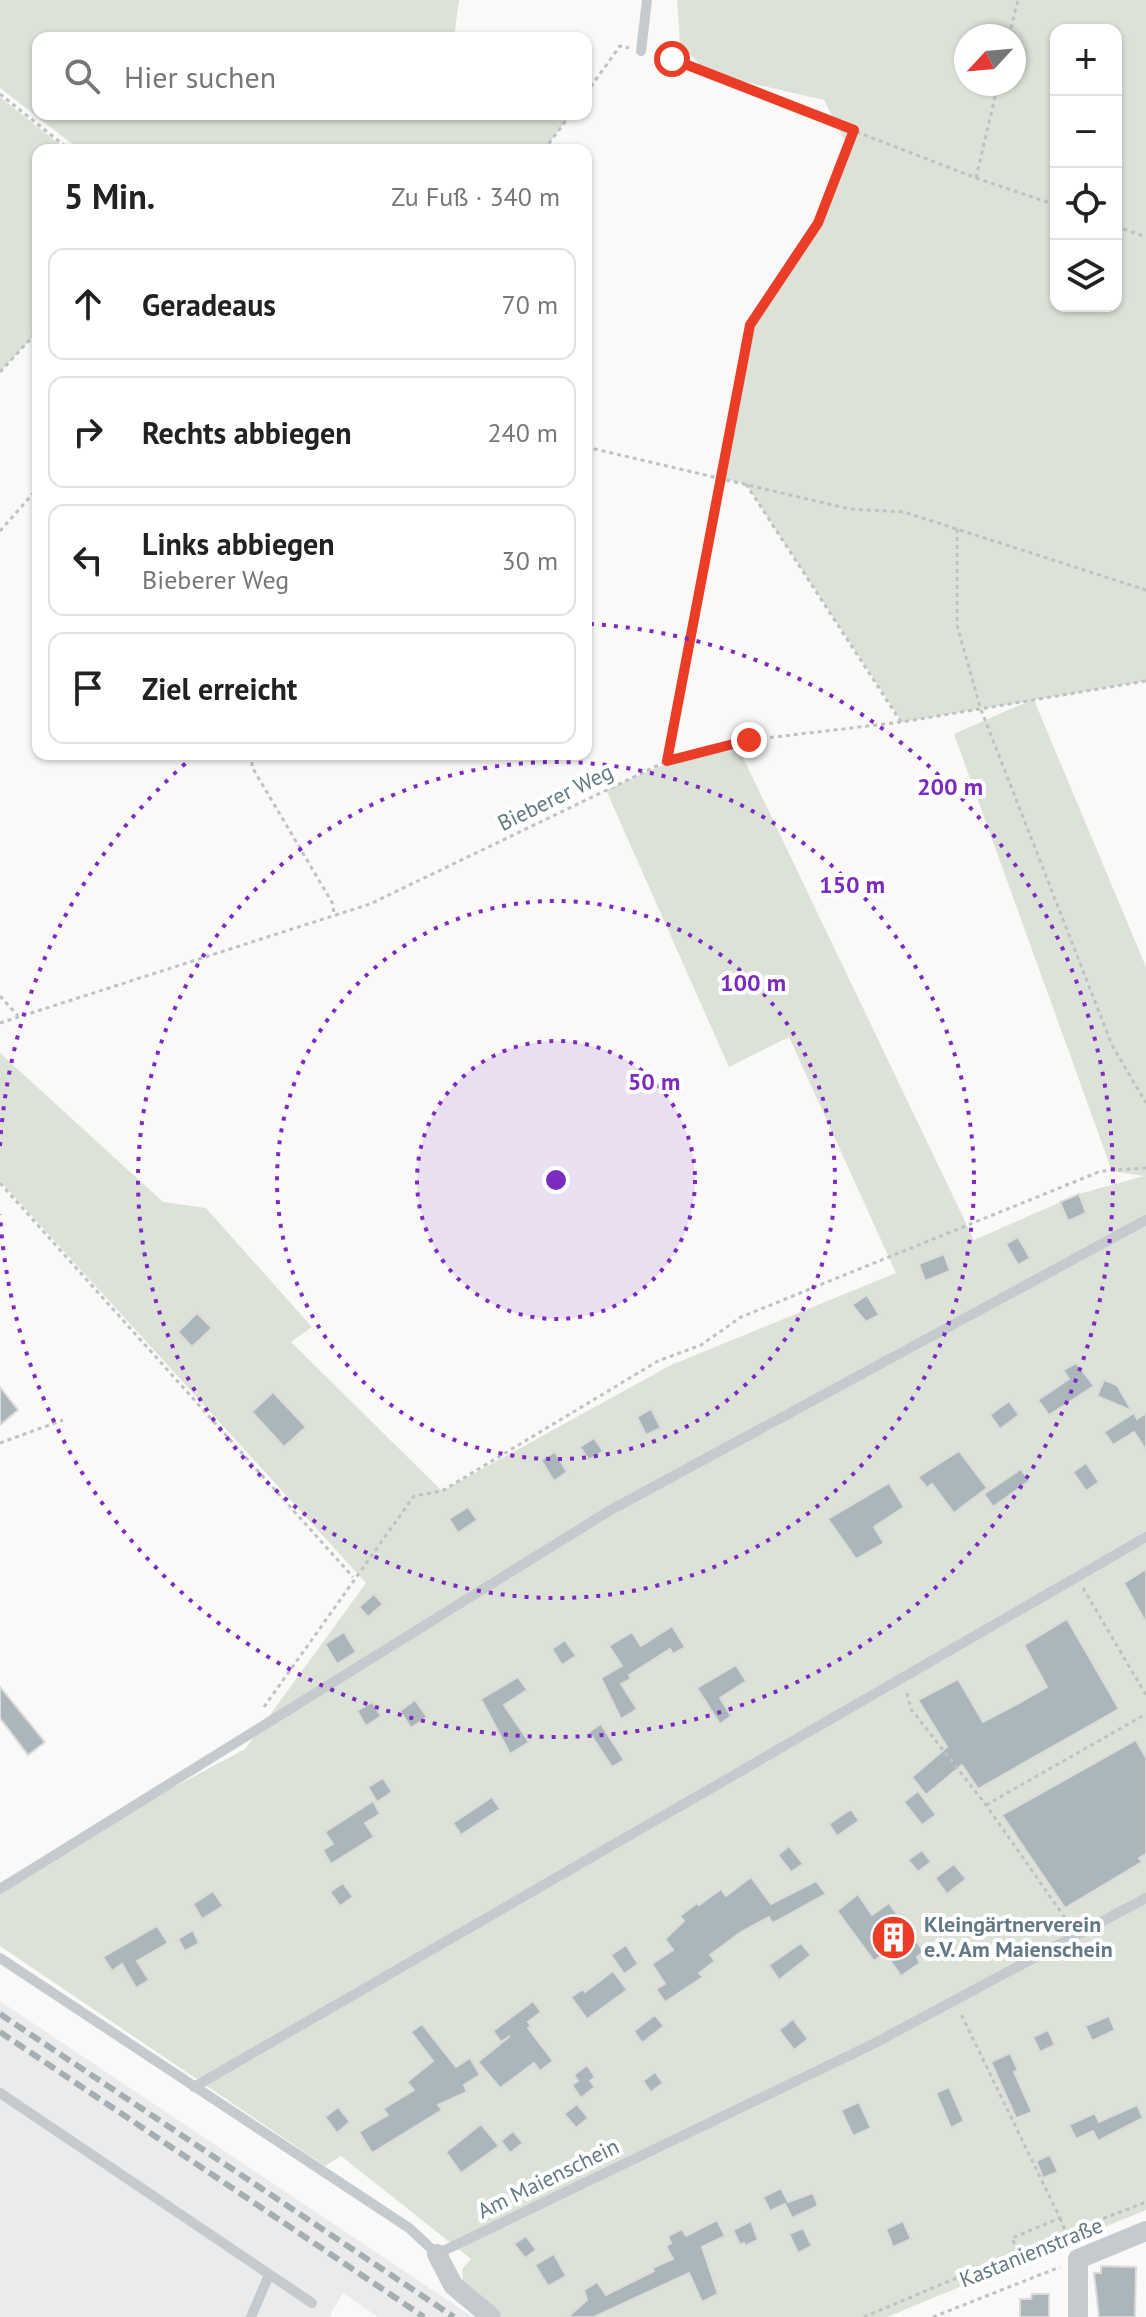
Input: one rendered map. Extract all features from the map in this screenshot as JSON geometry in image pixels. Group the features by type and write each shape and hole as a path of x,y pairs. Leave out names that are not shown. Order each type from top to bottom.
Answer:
{"street":[{"name":"Kastanienstraße","path":"1078,2259 1146,2231"},
{"path":"437,2254 460,2292 491,2317"},
{"path":"1078,2259 1078,2317"}],"lane":[{"path":"641,51 647,0"},
{"path":"0,1889 239,1744 609,1511 1146,1220"},
{"path":"194,2087 1146,1537"},
{"name":"Am Maienschein","path":"437,2254 873,2044 1146,1898"},
{"path":"0,1958 409,2228 437,2254"},
{"path":"0,2093 312,2303"},
{"path":"251,2317 269,2275"}],"path":[{"path":"1012,24 1018,0"},
{"path":"592,85 620,46 672,59 976,178 1050,203"},
{"path":"0,94 32,120"},
{"path":"976,178 995,96"},
{"path":"32,120 62,144"},
{"path":"548,144 566,120"},
{"path":"667,761 750,325 818,223 854,130"},
{"path":"1122,228 1146,237"},
{"path":"0,372 32,337"},
{"path":"592,448 850,509 904,512 1146,590"},
{"path":"746,484 902,722"},
{"path":"0,531 32,495"},
{"path":"957,529 957,625 980,707 1112,1045 1146,1103"},
{"name":"Bieberer Weg","path":"0,1023 370,904 667,761 749,740 902,722 1146,681"},
{"path":"252,760 252,767 333,904 334,916"},
{"path":"0,996 18,1016"},
{"path":"256,1718 353,1577 414,1496 442,1491 658,1361 701,1345 741,1317 1101,1171 1146,1168"},
{"path":"0,1183 353,1577"},
{"path":"0,1443 63,1420"},
{"path":"1082,1587 1146,1695"},
{"path":"910,1686 907,1700 911,1709 986,1805 1070,1926"},
{"path":"986,1805 1146,1714"},
{"path":"954,2001 1066,2233 1146,2202"},
{"path":"864,2317 1018,2252 1012,2238 1060,2218"},
{"name":"Kastanienstraße","path":"933,2317 1078,2259"}],"shaded area":[{"path":"0,0 459,0 455,32 32,32 32,113 0,88"},
{"path":"677,0 1146,0 1146,681 1034,700 1146,967 1146,2210 887,2317 503,2317 464,2290 462,2269 471,2259 341,2156 325,2166 0,1946 0,1892 113,1820 245,1749 366,1583 0,1181 0,1053 163,1202 206,1208 312,1327 291,1342 442,1491 671,1365 896,1273 789,1037 729,1067 606,790 672,761 739,749 974,1240 1079,1194 1144,1176 1112,1171 954,734 1029,701 902,722 746,484 722,478 750,325 818,223 848,147 824,100 707,73 680,43"},
{"path":"0,97 59,144 32,144 32,337 0,372"},
{"path":"41,120 566,120 548,144 72,144"},
{"path":"0,2001 473,2317 378,2317 343,2293 329,2317 0,2317"}],"building":[{"path":"1079,1194 1086,1213 1068,1221 1060,1202"},
{"path":"1018,1237 1030,1258 1018,1265 1006,1244"},
{"path":"944,1254 950,1271 925,1281 919,1264"},
{"path":"867,1295 879,1315 866,1322 852,1305"},
{"path":"197,1313 212,1328 192,1347 178,1332"},
{"path":"1076,1363 1094,1386 1049,1415 1038,1400 1069,1379 1063,1370"},
{"path":"1104,1380 1117,1385 1132,1411 1097,1396"},
{"path":"0,1387 18,1410 0,1425"},
{"path":"273,1392 306,1427 284,1447 252,1412"},
{"path":"1009,1401 1019,1415 1000,1429 990,1415"},
{"path":"651,1409 661,1428 646,1435 637,1417"},
{"path":"1134,1413 1137,1419 1146,1413 1146,1450 1134,1432 1113,1445 1104,1432"},
{"path":"594,1438 603,1451 589,1460 580,1447"},
{"path":"959,1451 987,1488 954,1513 932,1484 927,1488 918,1477"},
{"path":"555,1452 567,1472 554,1481 541,1460"},
{"path":"1086,1463 1099,1482 1086,1491 1073,1472"},
{"path":"1021,1469 1029,1481 993,1507 984,1494"},
{"path":"889,1483 904,1507 874,1527 884,1543 856,1559 828,1519"},
{"path":"468,1507 477,1520 458,1533 449,1519"},
{"path":"1146,1569 1146,1623 1124,1583"},
{"path":"374,1594 383,1604 368,1617 359,1607"},
{"path":"1067,1619 1119,1709 978,1789 962,1765 926,1795 912,1777 947,1747 918,1700 958,1679 983,1722 1017,1704 1047,1687 1024,1645"},
{"path":"672,1626 685,1647 673,1654 670,1649 629,1675 631,1679 621,1684 637,1709 621,1719 601,1678 622,1666 609,1646 632,1632 641,1646"},
{"path":"344,1632 356,1652 337,1664 325,1644"},
{"path":"565,1640 576,1656 562,1665 552,1649"},
{"path":"736,1665 746,1681 720,1698 731,1716 720,1724 697,1688"},
{"path":"518,1677 527,1690 504,1705 529,1742 510,1754 481,1699"},
{"path":"0,1687 45,1742 28,1755 0,1718"},
{"path":"415,1700 427,1717 411,1728 400,1711"},
{"path":"372,1702 381,1716 366,1726 357,1711"},
{"path":"601,1724 624,1760 612,1767 589,1732"},
{"path":"1136,1740 1146,1758 1146,1854 1139,1858 1142,1862 1065,1908 1002,1815"},
{"path":"383,1778 392,1792 377,1802 368,1787"},
{"path":"918,1791 936,1815 922,1825 904,1802"},
{"path":"492,1797 500,1809 461,1835 453,1823"},
{"path":"373,1801 380,1814 365,1823 374,1837 331,1864 323,1850 333,1844 325,1832"},
{"path":"851,1809 859,1821 837,1836 829,1824"},
{"path":"789,1846 803,1864 791,1872 778,1855"},
{"path":"922,1850 931,1862 918,1872 908,1860"},
{"path":"954,1864 966,1879 947,1894 935,1878"},
{"path":"751,1877 771,1904 816,1881 826,1894 777,1921 772,1923 769,1917 741,1932 710,1955 715,1961 699,1973 703,1977 665,2002 656,1989 665,1984 652,1964 673,1950 665,1939 684,1921 680,1916 721,1889 726,1896"},
{"path":"343,1883 353,1897 340,1906 330,1892"},
{"path":"213,1891 223,1906 202,1919 193,1904"},
{"name":"Kleingärtnerverein e.V. Am Maienschein","path":"858,1894 872,1915 889,1903 924,1952 917,1957 920,1963 901,1976 885,1953 874,1961 837,1911"},
{"path":"157,1926 168,1943 137,1961 149,1980 136,1988 122,1964 112,1971 103,1957"},
{"path":"193,1930 199,1943 185,1951 178,1939"},
{"path":"801,1943 811,1955 779,1980 769,1965"},
{"path":"626,1945 638,1964 624,1974 611,1955"},
{"path":"613,1971 627,1990 587,2019 571,1997 583,1989 585,1992"},
{"path":"533,2001 541,2012 528,2022 531,2026 528,2028 553,2061 540,2071 534,2063 500,2088 478,2062 510,2036 501,2042 493,2031"},
{"path":"655,2015 664,2026 642,2043 634,2031"},
{"path":"1109,2016 1115,2030 1092,2041 1085,2026"},
{"path":"793,2019 808,2039 794,2050 779,2030"},
{"path":"422,2024 456,2067 470,2058 480,2075 464,2085 467,2092 438,2105 442,2110 372,2153 359,2132 388,2115 383,2109 414,2090 407,2082 433,2061 411,2032"},
{"path":"1048,2030 1055,2045 1040,2052 1033,2037"},
{"path":"1010,2053 1018,2070 1014,2072 1032,2112 1016,2118 991,2062"},
{"path":"587,2065 595,2077 590,2081 595,2087 581,2098 572,2085 578,2081 574,2075"},
{"path":"655,2072 663,2083 651,2092 643,2081"},
{"path":"949,2087 964,2121 951,2128 936,2093"},
{"path":"859,2102 871,2128 853,2136 841,2110"},
{"path":"577,2104 588,2118 576,2128 564,2114"},
{"path":"1137,2105 1143,2118 1098,2141 1093,2131 1076,2139 1069,2125 1095,2113 1099,2122"},
{"path":"338,2107 350,2122 337,2133 325,2117"},
{"path":"481,2124 499,2146 461,2173 446,2152"},
{"path":"513,2131 523,2143 510,2153 501,2141"},
{"path":"1050,2155 1058,2172 1043,2178 1036,2161"},
{"path":"781,2188 788,2202 813,2193 818,2206 792,2218 785,2204 770,2211 763,2197"},
{"path":"717,2220 725,2236 702,2247 718,2294 702,2302 689,2273 594,2317 568,2317 587,2300 584,2290 597,2282 606,2295 654,2271 652,2268 673,2259 666,2246 671,2243 668,2236 682,2229 686,2236"},
{"path":"751,2221 758,2240 740,2245 733,2230"},
{"path":"903,2221 911,2239 893,2247 886,2229"},
{"path":"803,2228 812,2246 798,2253 789,2234"},
{"path":"526,2236 536,2250 525,2258 514,2244"},
{"path":"554,2254 566,2276 548,2286 535,2265"},
{"path":"1101,2266 1136,2267 1135,2317 1099,2317 1094,2273 1101,2273"},
{"path":"1032,2294 1049,2294 1049,2317 1020,2317 1020,2299 1031,2299"}],"railway":[{"path":"0,2014 454,2317"},
{"path":"0,2032 424,2317"}],"place":[{"name":"Kleingärtnerverein e.V. Am Maienschein","path":"893,1937"}],"route":[{"path":"672,59 854,130 818,223 750,325 667,761 749,740"}]}
